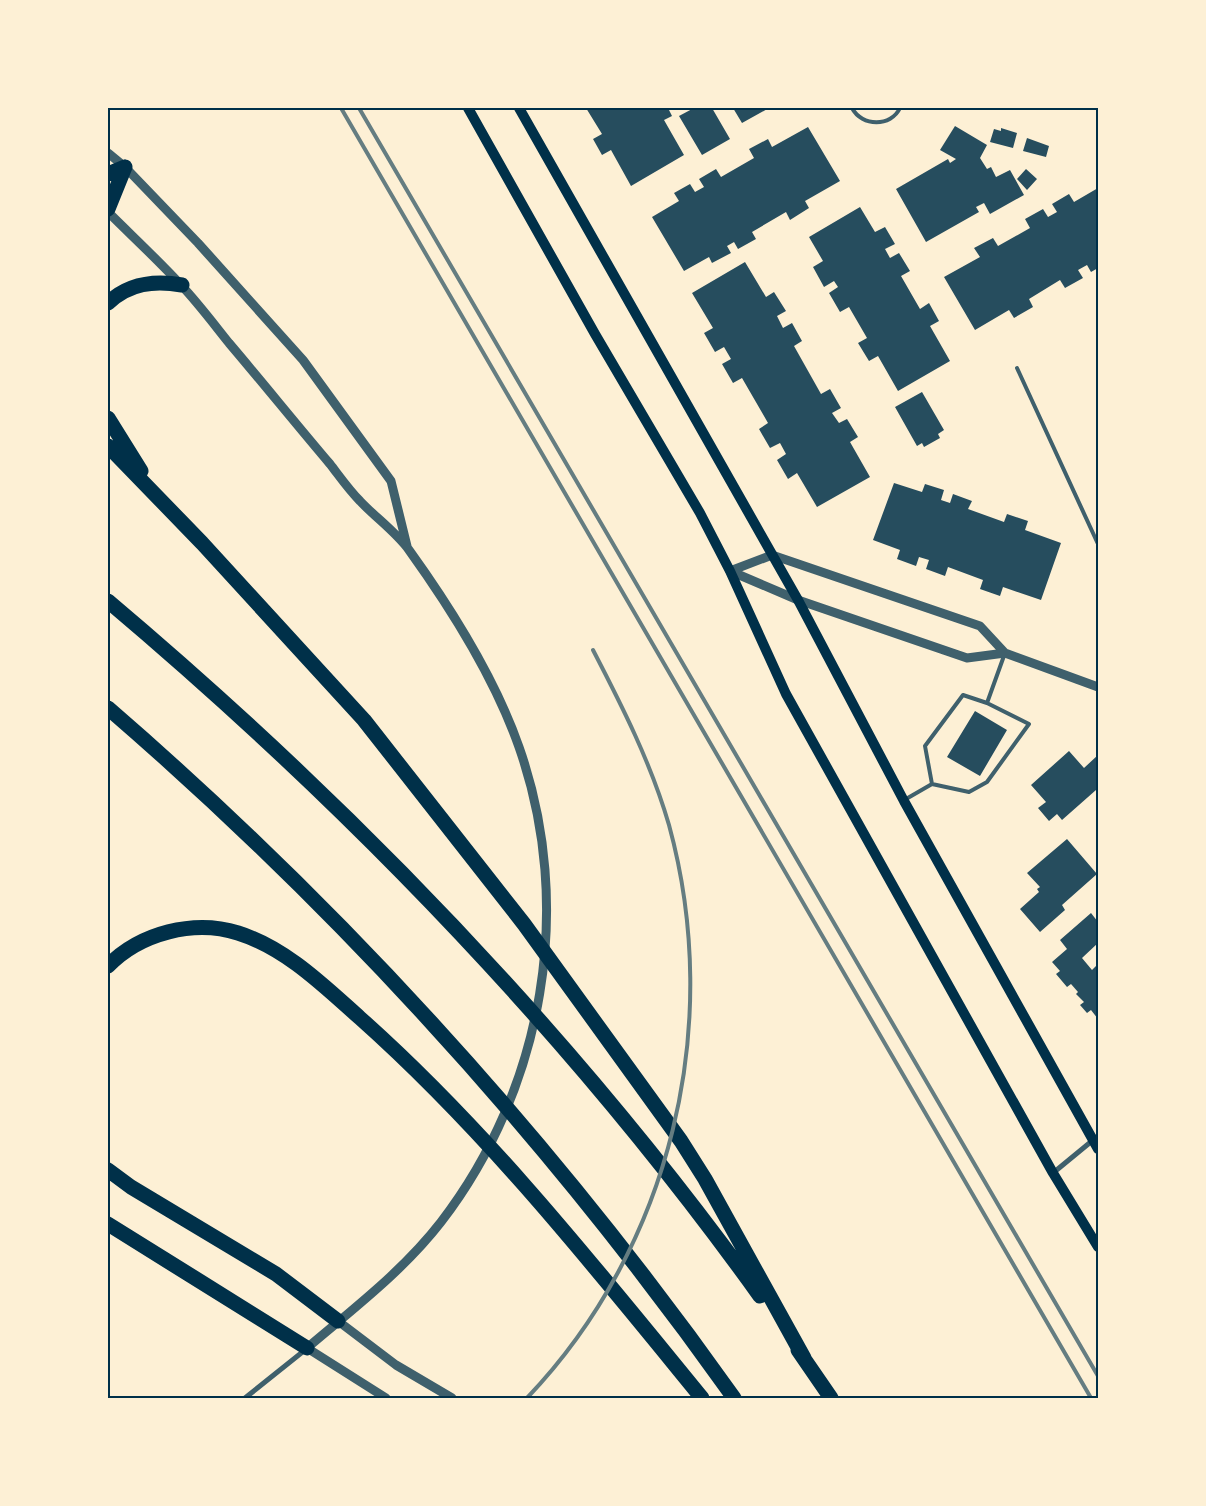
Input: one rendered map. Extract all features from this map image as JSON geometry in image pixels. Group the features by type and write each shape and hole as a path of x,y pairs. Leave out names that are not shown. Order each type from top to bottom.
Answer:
{"highway":[{"path":"108,174 125,167"},
{"path":"108,209 125,167"},
{"path":"108,303 125,290 138,286 167,282 182,285"},
{"path":"108,418 156,495"},
{"path":"108,446 156,495 364,720 524,924 681,1141 705,1179 804,1358"},
{"path":"108,601 205,684 332,802 418,887 502,977 582,1067 660,1163 734,1259 831,1398"},
{"path":"108,708 192,782 281,866 367,952 444,1034 568,1180 680,1324 734,1398"},
{"path":"108,966 133,947 153,938 174,930 196,928 237,933 276,950 296,964 402,1056 494,1150 583,1252 702,1398"},
{"path":"108,1170 131,1187 276,1274 338,1321"},
{"path":"108,1224 307,1348"}],"main road":[{"path":"468,108 595,334 700,513 730,571 786,694 1053,1173 1098,1247"},
{"path":"520,108 798,600 904,801 1097,1142"}],"street":[{"path":"108,153 125,167 236,284 303,360 391,481 407,546"},
{"path":"108,212 182,285 359,500 407,546 467,640 490,681 511,727 531,789 543,851 547,900 546,948 539,999 522,1066 508,1105 483,1158 451,1209 397,1272 246,1398"},
{"path":"730,571 772,555 980,626 1006,653 1098,687"},
{"path":"730,571 798,600 967,658 1006,653"},
{"path":"1053,1173 1097,1142"},
{"path":"338,1321 396,1365 452,1398"},
{"path":"307,1348 386,1398"}],"lane":[{"path":"852,108 860,118 876,122 893,117 900,108"},
{"path":"1017,368 1098,544"},
{"path":"988,703 1006,653"},
{"path":"904,801 932,784 969,792 987,782 1030,724 988,703 963,695 925,746 932,784"}],"building":[{"path":"586,108 668,108 672,116 664,120 684,155 631,186 611,150 602,155 593,139 602,134"},
{"path":"694,108 712,108 730,139 702,155 679,116"},
{"path":"733,108 769,108 742,123"},
{"path":"955,126 987,145 980,158 987,169 991,167 996,177 1010,170 1024,195 990,214 984,203 976,207 979,212 926,242 896,189 948,159 950,163 956,159 940,150"},
{"path":"808,127 840,181 805,201 809,208 790,220 786,212 752,232 756,239 738,249 734,242 727,246 731,253 712,263 709,257 684,271 652,217 679,201 674,193 690,184 695,192 704,187 699,179 716,169 721,177 754,158 749,149 768,139 772,147"},
{"path":"1001,128 1017,133 1013,148 990,142 994,129 1001,131"},
{"path":"1027,138 1049,146 1046,157 1023,151"},
{"path":"1026,169 1037,179 1027,190 1017,179"},
{"path":"1098,188 1098,268 1091,272 1087,265 1078,270 1083,278 1065,288 1060,280 1029,299 1033,307 1014,318 1009,310 975,330 944,277 980,257 974,248 993,238 998,246 1030,228 1025,219 1043,209 1048,217 1057,212 1052,204 1069,194 1074,202"},
{"path":"860,207 875,232 885,227 895,244 885,249 890,258 899,253 910,271 901,276 920,309 929,303 939,321 930,326 950,361 898,391 878,356 869,361 858,343 867,338 849,307 840,312 829,293 838,287 834,281 824,287 813,267 823,261 809,237"},
{"path":"745,262 766,297 774,292 786,311 777,316 783,328 792,323 802,341 794,346 821,394 830,389 841,408 832,413 839,423 847,419 858,437 850,442 870,477 817,507 797,473 788,479 777,460 786,454 780,443 770,448 759,429 768,423 742,378 733,383 722,364 731,359 724,347 715,352 704,333 713,328 692,293"},
{"path":"922,392 944,430 938,434 940,438 924,447 922,443 917,446 895,407"},
{"path":"894,483 922,492 925,484 944,490 941,500 950,503 953,494 972,501 968,509 1004,522 1007,514 1028,521 1025,530 1061,543 1041,600 1003,587 1000,596 980,589 983,580 948,567 945,576 926,569 929,560 919,557 916,566 897,559 900,550 873,540"},
{"path":"975,711 1007,730 980,776 947,757"},
{"path":"1069,751 1084,768 1098,755 1098,793 1096,790 1062,820 1057,814 1049,821 1038,808 1046,802 1031,785"},
{"path":"1067,839 1097,874 1062,905 1065,910 1040,932 1020,909 1039,892 1037,889 1040,887 1027,873"},
{"path":"1091,913 1098,922 1098,943 1082,958 1092,970 1096,966 1098,970 1096,974 1098,976 1098,1019 1091,1010 1087,1013 1080,1005 1084,1002 1076,994 1078,992 1071,984 1067,987 1056,974 1060,971 1052,962 1067,949 1060,940"}],"railway":[{"path":"341,108 1091,1398"},
{"path":"359,108 1098,1376"},
{"path":"527,1398 577,1338 618,1273 650,1203 673,1130 686,1055 690,978 685,901 669,825 645,757 593,650"}]}
